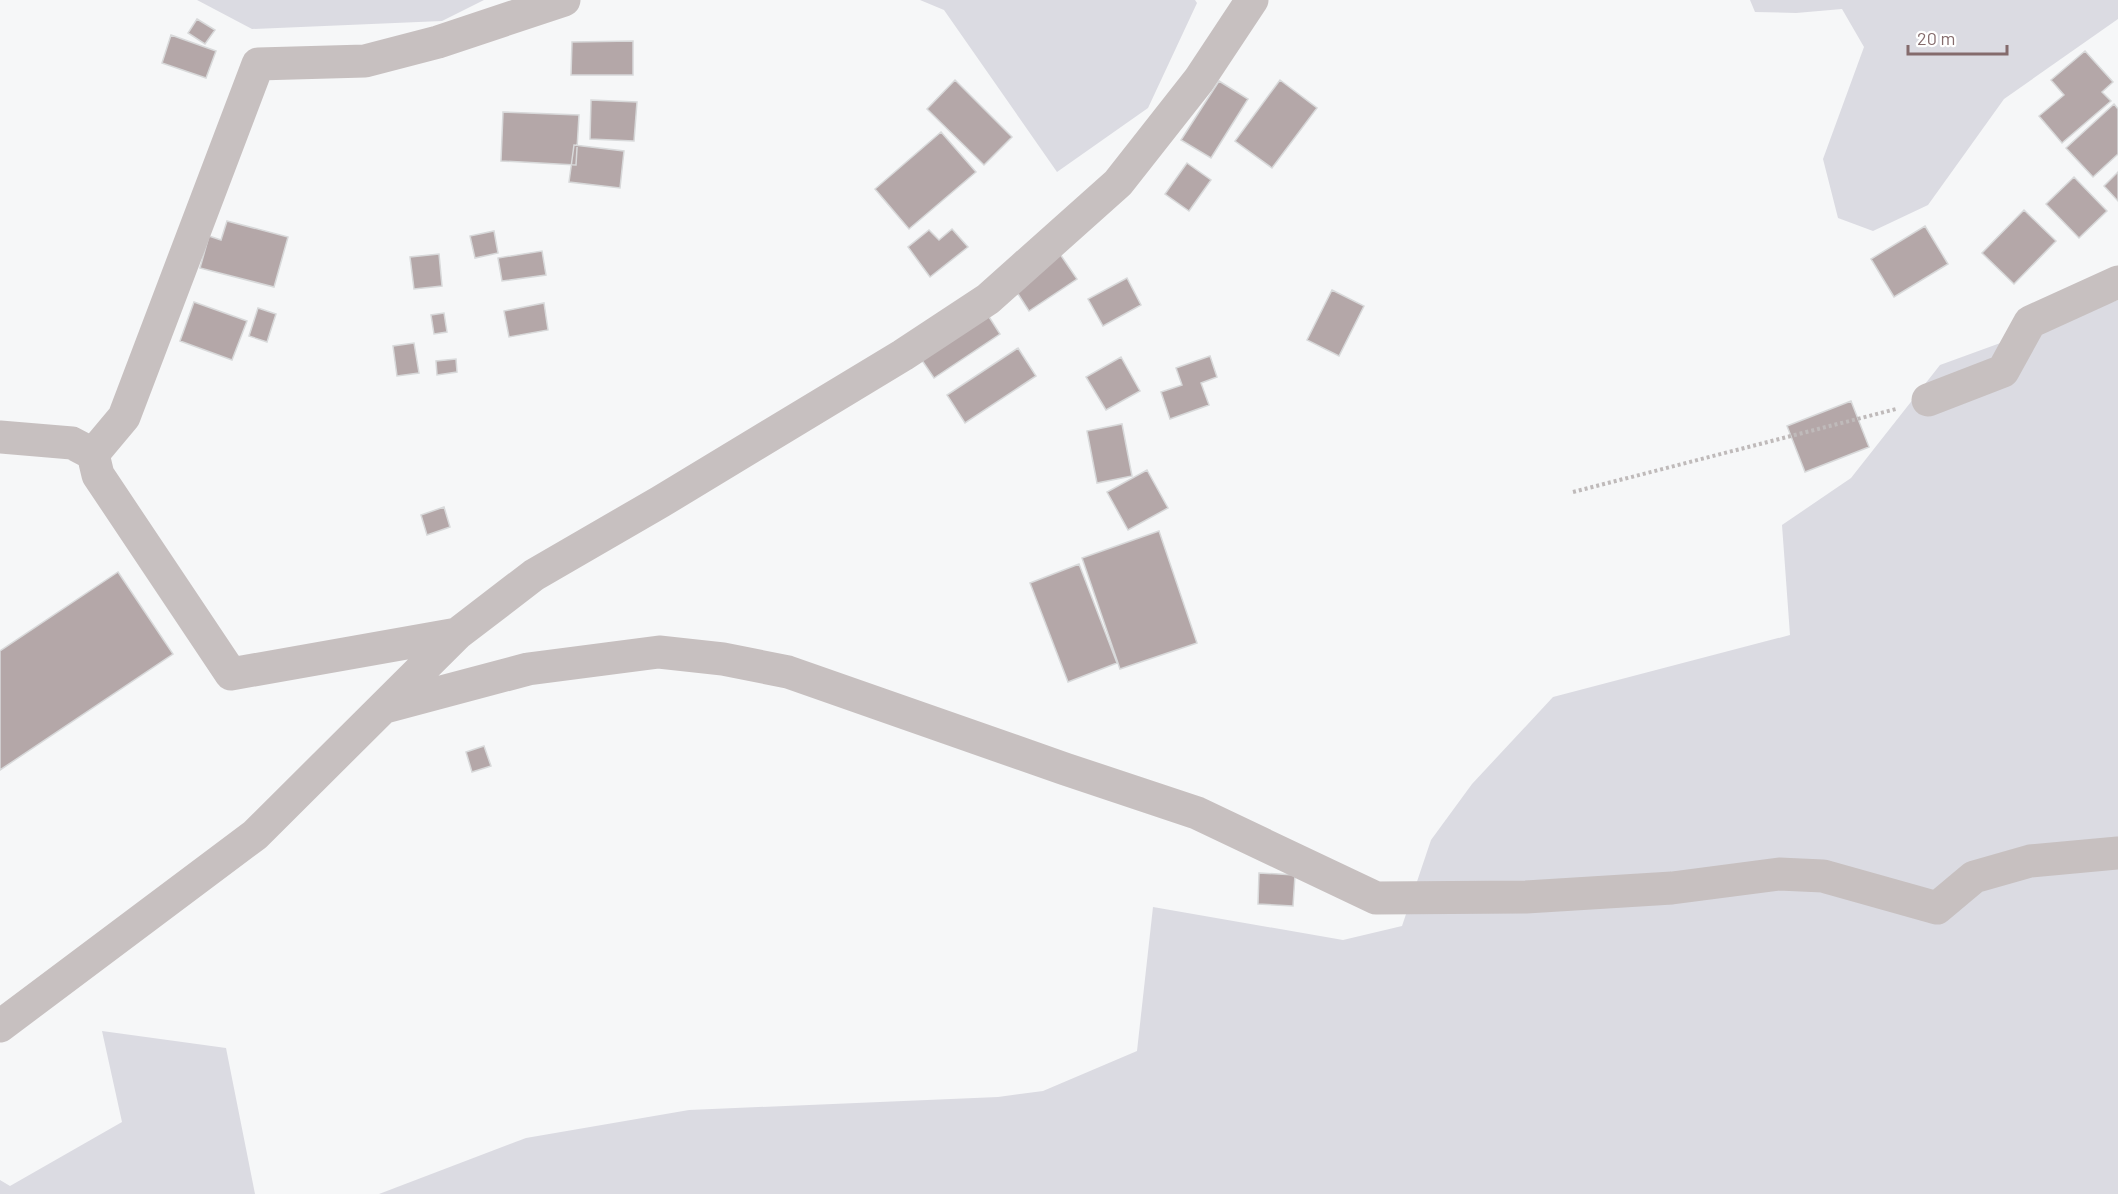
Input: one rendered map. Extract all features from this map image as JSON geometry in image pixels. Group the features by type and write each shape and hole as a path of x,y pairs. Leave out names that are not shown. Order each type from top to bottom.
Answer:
{"street":[{"path":"93,454 124,417 258,64 365,61 438,42 564,0"},
{"path":"0,1026 255,835 457,634 534,575 873,374 988,299 1118,183 1199,80 1252,0"},
{"path":"1928,400 2003,371 2030,322 2118,282"},
{"path":"0,437 72,443 93,454 98,475 231,674 457,634"},
{"path":"385,707 528,669 659,652 723,659 788,672 1197,813 1376,898 1526,897 1616,892 1672,888 1779,874 1823,876 1937,908 1974,877 2030,861 2118,853"}],"path":[{"path":"1573,492 1928,400"}],"shaded area":[{"path":"197,0 484,0 442,21 252,29"},
{"path":"920,0 1195,0 1197,3 1148,108 1057,172 944,10"},
{"path":"1750,0 2118,0 2118,19 2004,99 1928,205 1873,231 1838,218 1823,159 1864,47 1842,9 1796,13 1755,12"},
{"path":"2118,300 2118,1194 379,1194 526,1138 689,1110 998,1097 1043,1091 1137,1051 1153,907 1343,940 1402,926 1431,840 1472,784 1553,697 1790,635 1782,525 1851,478 1940,365"},
{"path":"102,1031 226,1048 255,1194 0,1194 0,1180 10,1186 122,1122"}],"building":[{"path":"197,19 215,30 205,44 188,33"},
{"path":"171,35 216,51 206,78 162,63"},
{"path":"633,41 633,75 571,75 572,42"},
{"path":"2085,51 2113,82 2102,92 2111,101 2062,143 2039,116 2064,95 2051,80"},
{"path":"955,80 1012,137 984,165 927,109"},
{"path":"1280,80 1317,108 1272,168 1235,141"},
{"path":"1219,81 1248,99 1211,158 1181,140"},
{"path":"591,100 637,102 634,141 590,139"},
{"path":"2114,104 2118,109 2118,154 2093,177 2066,148"},
{"path":"503,112 579,115 576,165 501,161"},
{"path":"941,132 976,172 909,229 875,189"},
{"path":"574,145 624,151 620,188 569,182"},
{"path":"1187,163 1211,180 1189,211 1165,194"},
{"path":"2118,172 2118,201 2104,186"},
{"path":"2074,177 2107,211 2079,238 2046,204"},
{"path":"2024,210 2056,241 2014,284 1982,253"},
{"path":"227,221 288,237 274,287 200,268 209,236 221,240"},
{"path":"1925,226 1948,264 1894,297 1871,259"},
{"path":"952,229 968,247 930,277 908,247 929,230 939,240"},
{"path":"494,231 498,253 475,258 470,236"},
{"path":"542,251 546,275 502,281 498,258"},
{"path":"439,254 442,286 414,289 410,257"},
{"path":"1060,254 1077,279 1029,311 1013,286"},
{"path":"1127,278 1141,305 1103,326 1088,299"},
{"path":"1332,290 1364,306 1339,356 1307,340"},
{"path":"194,302 247,321 232,360 180,341"},
{"path":"544,303 548,330 509,337 504,311"},
{"path":"258,308 276,314 267,342 249,336"},
{"path":"984,309 1000,334 934,378 917,353"},
{"path":"444,313 447,332 434,334 431,315"},
{"path":"414,343 419,373 397,376 393,346"},
{"path":"1018,348 1036,376 965,423 947,395"},
{"path":"1210,356 1217,377 1201,383 1209,405 1170,419 1161,392 1182,385 1176,368"},
{"path":"1121,357 1140,391 1106,410 1086,377"},
{"path":"456,359 457,372 437,375 436,361"},
{"path":"1851,401 1869,447 1805,472 1787,426"},
{"path":"1122,424 1132,476 1097,483 1087,431"},
{"path":"1147,470 1168,508 1128,530 1107,492"},
{"path":"444,507 450,527 427,535 421,515"},
{"path":"1159,531 1197,643 1120,669 1082,558"},
{"path":"1079,564 1117,663 1068,682 1030,583"},
{"path":"118,572 173,654 0,770 0,651"},
{"path":"484,746 491,766 472,772 466,752"},
{"path":"1259,873 1295,875 1293,906 1258,904"}]}
